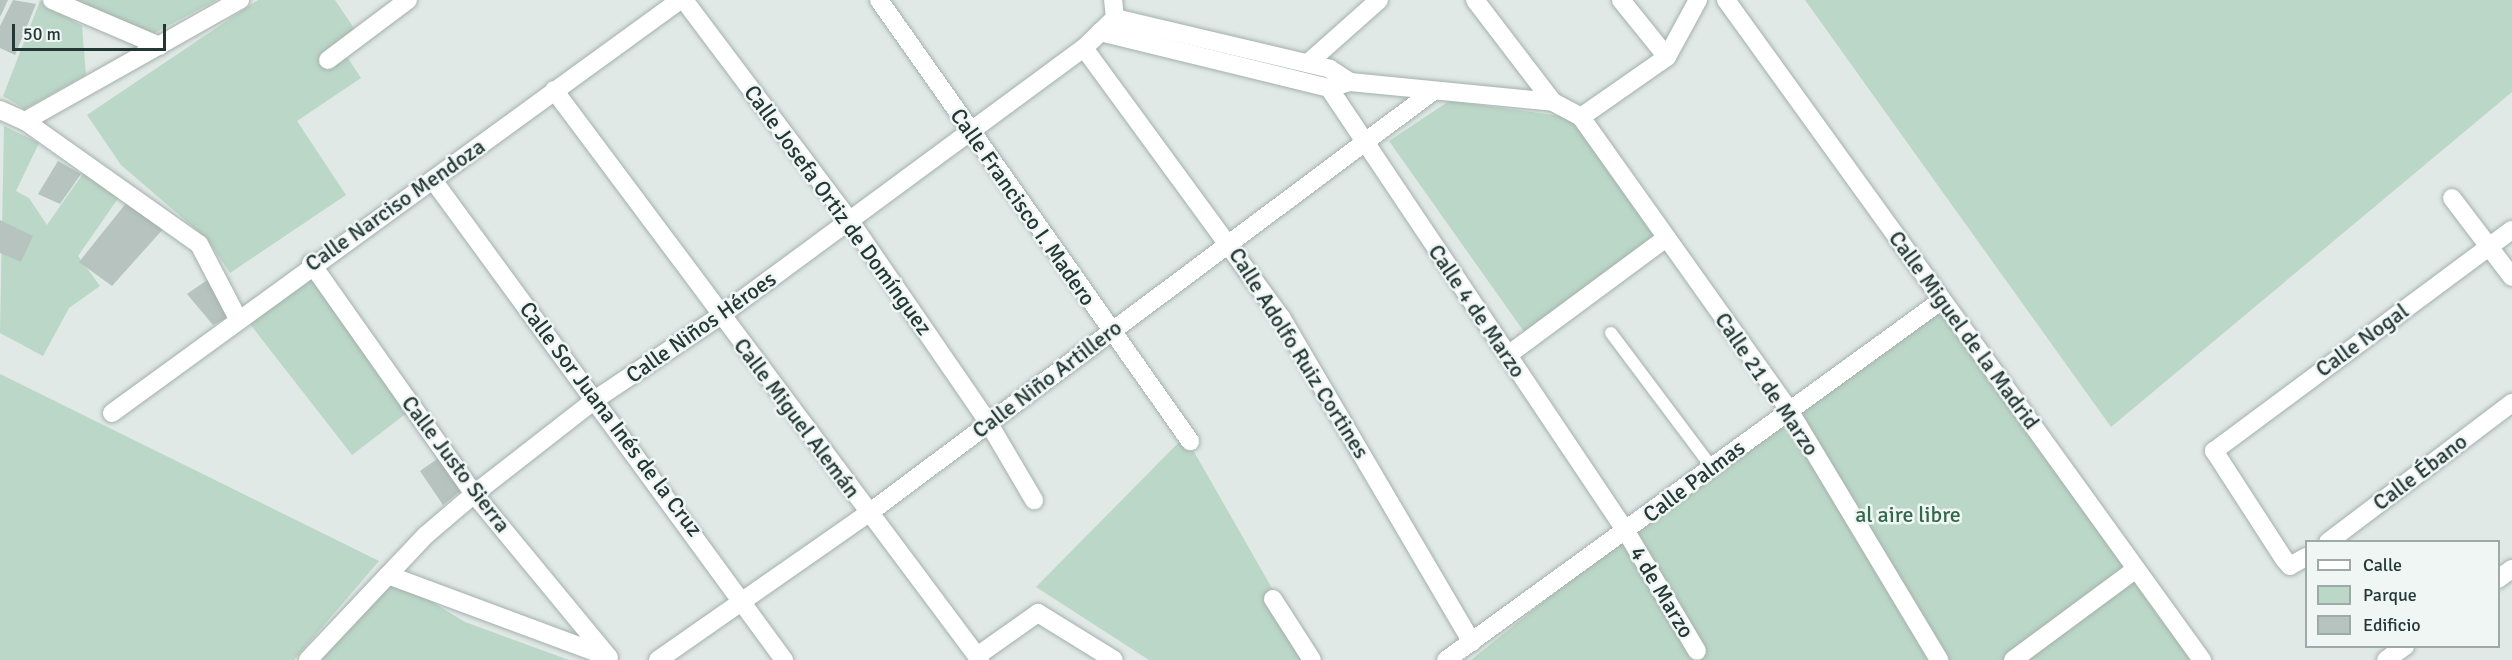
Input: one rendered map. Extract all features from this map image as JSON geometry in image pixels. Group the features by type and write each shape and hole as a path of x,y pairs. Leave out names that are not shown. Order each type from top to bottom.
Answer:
{"street":[{"path":"52,0 160,46"},
{"path":"26,121 240,0"},
{"path":"328,60 408,0"},
{"name":"Calle Narciso Mendoza","path":"112,413 311,263 433,180 554,90 682,0"},
{"name":"Calle Josefa Ortiz de Domínguez","path":"682,0 849,221 988,422 1034,500"},
{"name":"Calle Francisco I. Madero","path":"879,0 1109,331 1190,441"},
{"path":"1308,63 1379,0"},
{"path":"1475,0 1553,102"},
{"path":"1621,0 1667,57"},
{"path":"1114,9 1308,63 1350,82 1432,92 1553,102 1581,117 1667,57 1698,0"},
{"name":"Calle Miguel de la Madrid","path":"1726,0 2202,660"},
{"name":"Calle Niños Héroes","path":"308,660 388,575 474,494 596,399 720,316 1084,48 1100,32 1114,9"},
{"path":"1100,32 1329,88 1350,82"},
{"name":"Calle Adolfo Ruiz Cortines","path":"1084,48 1231,242 1281,317 1472,642"},
{"name":"Calle 4 de Marzo","path":"1329,88 1364,144 1627,533"},
{"name":"Calle Miguel Alemán","path":"554,90 720,316 979,658"},
{"name":"Calle Niño Artillero","path":"658,660 869,513 1109,331 1432,92"},
{"path":"0,110 26,121 199,244 238,319"},
{"name":"Calle 21 de Marzo","path":"1581,117 1665,239 1789,410 1939,660"},
{"name":"Calle Sor Juana Inés de la Cruz","path":"433,180 745,600 784,660"},
{"path":"2452,198 2512,277"},
{"name":"Calle Nogal","path":"2298,562 2214,452 2512,230"},
{"path":"1508,355 1665,239"},
{"name":"Calle Justo Sierra","path":"311,263 474,494 611,659"},
{"name":"Calle Palmas","path":"1446,660 1627,533 1711,466 1942,300"},
{"name":"Calle Ébano","path":"2331,540 2512,403"},
{"name":"4 de Marzo","path":"1627,533 1697,651"},
{"path":"2013,660 2136,569"},
{"path":"2500,578 2512,569"},
{"path":"388,575 611,659"},
{"path":"1274,599 1312,660"},
{"path":"979,658 1038,613 1114,660"},
{"path":"2386,660 2401,648"}],"lane":[{"path":"1611,333 1711,466"}],"green space":[{"path":"70,0 217,0 149,36"},
{"path":"258,0 335,0 360,37 342,49 361,78 297,121 346,195 230,273 207,239 121,165 87,115"},
{"path":"1805,0 2512,0 2512,92 2111,427"},
{"path":"40,1 82,26 86,75 25,109 3,96"},
{"path":"1449,101 1576,118 1665,237 1527,336 1389,141"},
{"path":"4,126 39,143 16,191 29,198 47,225 84,172 119,197 78,256 100,286 69,308 43,356 0,333"},
{"path":"311,278 412,409 352,455 250,324"},
{"name":"al aire libre","path":"1941,312 2198,660 1471,660 1644,521"},
{"path":"0,374 379,561 294,660 0,660"},
{"path":"1185,436 1313,660 1149,660 1036,587"},
{"path":"388,575 465,622 569,660 308,660"}],"building":[{"path":"0,0 8,0 0,17"},
{"path":"13,0 36,4 15,55 0,48 0,26"},
{"path":"58,161 81,174 60,204 38,194"},
{"path":"127,202 164,228 112,286 79,262"},
{"path":"0,220 33,236 21,262 0,253"},
{"path":"210,278 230,316 213,325 187,294"},
{"path":"440,457 464,488 443,505 420,471"}]}
